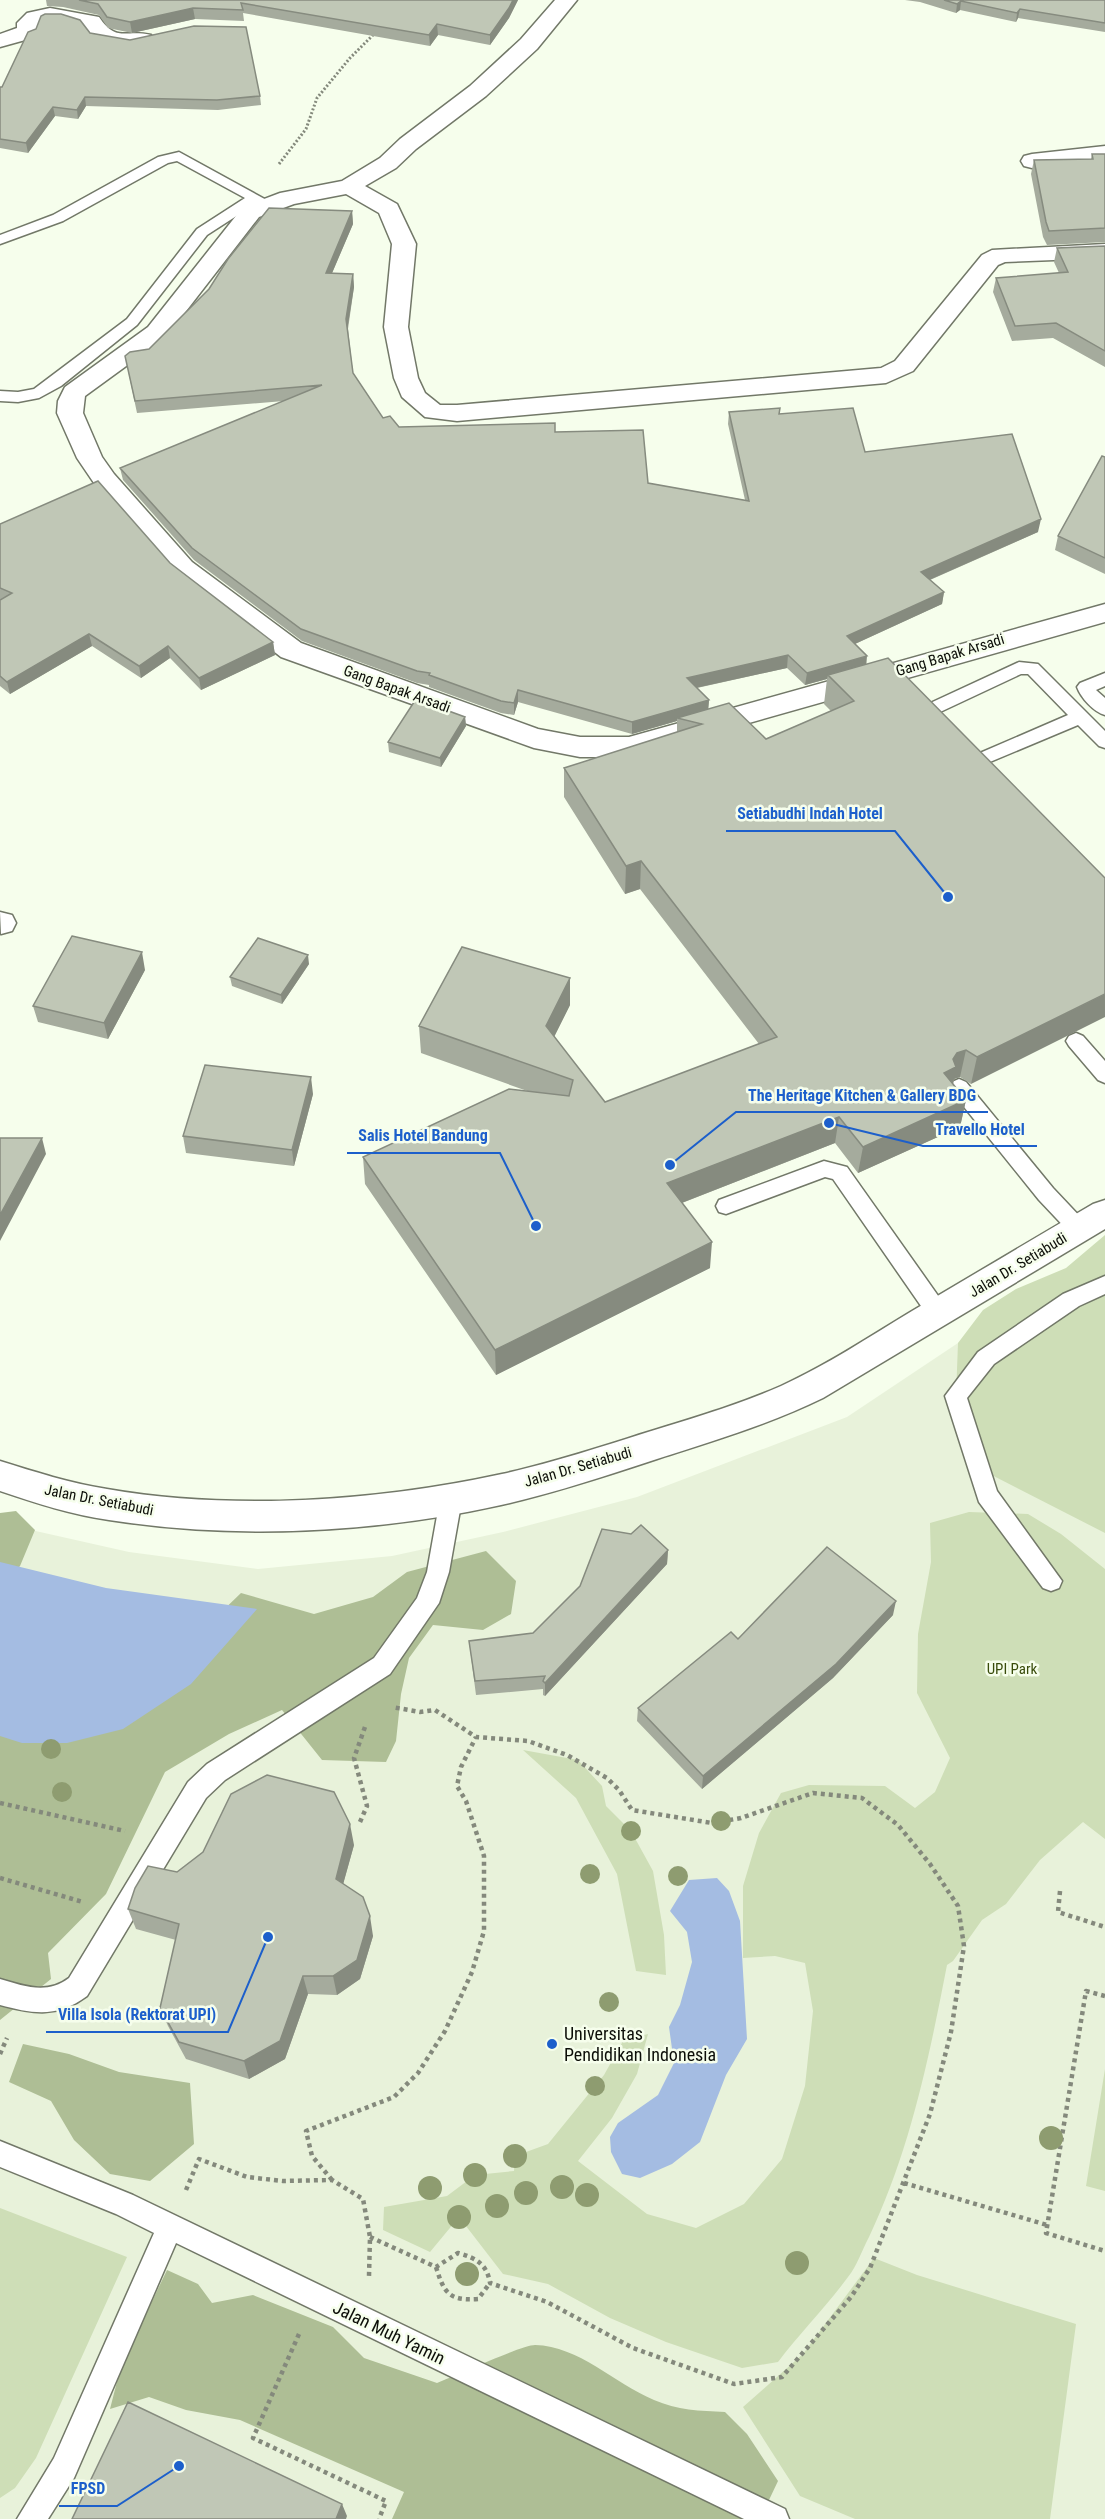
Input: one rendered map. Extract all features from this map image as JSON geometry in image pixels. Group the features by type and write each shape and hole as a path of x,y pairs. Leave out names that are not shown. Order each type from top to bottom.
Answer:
{"street":[{"path":"261,201 349,186 388,163 408,144 478,91 529,44 566,0"},
{"path":"0,40 24,35 28,32 28,22 31,19 53,14 91,22 100,36 117,40 132,41 161,36"},
{"path":"1032,161 1105,153"},
{"path":"349,186 389,209 404,244 396,327 406,378 414,397 434,412 457,413 886,375 904,366 990,260 1000,255 1105,251"},
{"name":"Gang Bapak Arsadi","path":"261,201 157,332 74,392 70,401 70,413 90,458 94,484 183,568 291,650 534,738 580,747 629,747 1105,613"},
{"name":"Jalan Dr. Setiabudi","path":"0,1476 21,1484 85,1499 177,1515 286,1514 361,1509 451,1499 574,1470 699,1430 794,1396 1092,1221"}],"lane":[{"path":"0,240 58,218 163,159 179,156 261,201"},
{"path":"0,396 18,397 39,393 63,376 132,322 202,232 261,201"},
{"path":"932,709 1018,668 1032,669 1105,741"},
{"path":"1105,678 1086,687 1087,691 1105,709"},
{"path":"979,760 1080,717"},
{"path":"1076,1041 1105,1075"},
{"path":"959,1087 1046,1194 1092,1221"},
{"path":"726,1206 824,1169 840,1173 938,1313"},
{"path":"1051,1581 987,1495 956,1396 986,1358 1071,1300 1105,1285"},
{"path":"0,1992 40,2003 69,1995 78,1987 197,1790 216,1772 382,1666 427,1604 438,1572 451,1499"},
{"name":"Jalan Muh Yamin","path":"0,2154 124,2204 775,2519"},
{"path":"31,2519 64,2468 170,2227"}],"path":[{"path":"261,201 306,129 317,98 375,32"},
{"path":"366,1675 360,1698 368,1706 395,1707 420,1712 435,1710 476,1737 528,1741 572,1757 607,1778 619,1790 632,1810 712,1823 741,1818 813,1793 862,1798 898,1825 930,1864 958,1906 964,1946 951,2032 942,2074 904,2183 870,2268 851,2296 783,2377 734,2384 633,2348 547,2302 490,2283"},
{"path":"360,1822 367,1806 354,1758 362,1733 378,1708"},
{"path":"436,2268 458,2253 474,2257 488,2270 490,2283 478,2299 460,2300 443,2289 436,2268 370,2237 363,2199 332,2180 312,2156 306,2131 394,2097 418,2073 445,2031 472,1972 484,1931 484,1856 466,1801 457,1786 462,1767 476,1737"},
{"path":"0,1803 167,1840"},
{"path":"0,1878 123,1913"},
{"path":"1060,1891 1058,1912 1105,1927"},
{"path":"1105,1996 1086,1991 1046,2233 1105,2250"},
{"path":"170,2227 200,2159 247,2177 284,2181 332,2180"},
{"path":"904,2183 1047,2225"},
{"path":"315,2297 253,2438 386,2501 379,2519"}],"shaded area":[{"name":"Universitas Pendidikan Indonesia","path":"1105,1258 1105,2519 0,2519 0,1523 129,1552 258,1569 392,1556 503,1532 637,1497 847,1417 958,1343"}],"green space":[{"path":"1105,1235 1105,1533 978,1468 956,1396 958,1343 983,1310 1016,1289 1066,1268"},
{"path":"16,1511 35,1530 20,1566 0,1588 0,1513"},
{"name":"UPI Park","path":"969,1512 1028,1514 1061,1534 1105,1569 1105,1839 1083,1822 1040,1860 1006,1904 982,1920 953,1961 947,1965 917,2104 896,2171 857,2263 831,2299 778,2362 742,2368 666,2342 610,2318 548,2284 503,2274 459,2217 430,2252 383,2230 384,2207 447,2196 475,2175 514,2171 515,2156 548,2144 604,2075 623,2041 648,2034 637,2074 612,2118 578,2161 647,2214 696,2228 744,2204 782,2159 805,2086 813,2011 805,1963 775,1956 743,1958 743,1886 759,1833 781,1793 809,1785 885,1786 915,1808 935,1792 950,1758 917,1693 918,1634 931,1562 930,1523"},
{"path":"486,1551 516,1581 511,1614 483,1630 433,1625 409,1658 401,1694 396,1741 386,1762 322,1760 282,1710 229,1734 165,1772 106,1894 48,1953 51,1979 0,2020 0,1695 183,1649 241,1593 314,1614 373,1597 407,1572"},
{"path":"523,1750 578,1760 602,1786 606,1806 631,1831 653,1871 664,1935 666,1975 636,1971 617,1874 576,1798"},
{"path":"23,2044 69,2054 119,2072 190,2083 194,2144 150,2181 110,2174 74,2140 51,2101 9,2082"},
{"path":"1105,2069 1105,2191 1086,2186"},
{"path":"0,2208 127,2257 36,2458 15,2488 0,2498"},
{"path":"874,2258 917,2275 1076,2324 1050,2519 855,2519 800,2496 743,2407 803,2354"},
{"path":"167,2270 198,2284 212,2303 253,2295 333,2327 364,2358 437,2383 528,2346 551,2347 567,2352 654,2400 671,2406 725,2412 747,2434 778,2481 760,2519 392,2519 404,2492 240,2420 186,2410 149,2397 110,2409 121,2366"}],"water":[{"path":"0,1562 106,1588 257,1609 191,1684 123,1729 67,1743 22,1743 0,1736"},
{"path":"717,1878 729,1891 740,1921 747,2039 726,2075 700,2142 672,2164 640,2178 622,2174 611,2152 610,2137 618,2123 658,2095 674,2063 669,2027 680,2005 692,1962 687,1932 670,1911 689,1880"}],"building":[{"path":"79,0 513,0 490,35 437,24 429,35 241,3 243,10 193,8 130,22 107,17 98,4"},
{"path":"944,0 1105,0 1105,23 1020,9 1017,13 961,1 957,4"},
{"path":"61,14 80,20 90,33 130,40 194,26 246,27 260,96 217,100 85,97 77,110 53,107 26,143 0,139 0,87 28,32 36,29 41,16"},
{"path":"1092,154 1105,154 1105,228 1049,231 1034,160 1093,159"},
{"path":"269,208 352,211 326,273 353,274 346,319 353,373 383,418 390,416 399,427 555,423 555,432 643,430 648,483 749,501 729,412 780,408 779,414 853,408 865,452 1012,434 1041,519 921,572 944,592 847,636 867,656 807,673 788,655 687,678 709,700 632,722 518,690 514,703 501,701 429,675 430,673 417,671 301,629 192,548 120,468 322,385 135,401 125,356 130,352 149,349 209,289 228,259"},
{"path":"1105,246 1105,351 1056,323 1015,326 996,278 1068,272 1057,248"},
{"path":"1102,456 1105,457 1105,558 1058,536"},
{"path":"98,481 170,563 273,642 199,678 168,646 139,666 89,634 7,682 0,676 0,600 12,593 0,588 0,524"},
{"path":"888,658 1105,878 1105,994 977,1057 966,1050 957,1053 953,1059 956,1067 944,1073 966,1100 863,1147 839,1117 667,1183 712,1242 495,1350 363,1157 509,1089 569,1096 573,1080 419,1026 462,947 570,978 546,1026 605,1102 777,1037 641,861 626,866 564,768 702,724 677,718 729,703 766,739 854,701 828,675"},
{"path":"416,699 465,717 440,758 388,742"},
{"path":"72,936 142,952 104,1023 33,1006"},
{"path":"258,938 308,955 281,995 230,977"},
{"path":"205,1065 311,1077 292,1150 183,1136"},
{"path":"0,1138 42,1138 0,1215"},
{"path":"641,1525 668,1550 545,1683 543,1681 545,1676 475,1681 469,1641 533,1633 580,1586 602,1529 631,1534"},
{"path":"827,1547 896,1601 836,1664 703,1776 638,1708 731,1632 738,1639"},
{"path":"267,1775 334,1792 350,1824 336,1879 363,1897 370,1916 357,1960 333,1976 303,1976 280,2041 244,2061 179,2042 160,2008 179,1924 128,1909 135,1888 148,1866 177,1872 203,1852 231,1794"},
{"path":"128,2402 342,2504 336,2519 72,2519"}],"place":[{"name":"Setiabudhi Indah Hotel","path":"948,897"},
{"name":"Travello Hotel","path":"829,1123"},
{"name":"The Heritage Kitchen & Gallery BDG","path":"670,1165"},
{"name":"Salis Hotel Bandung","path":"536,1226"},
{"name":"Villa Isola (Rektorat UPI)","path":"268,1937"},
{"name":"Universitas Pendidikan Indonesia","path":"552,2044"},
{"name":"FPSD","path":"179,2466"}]}
